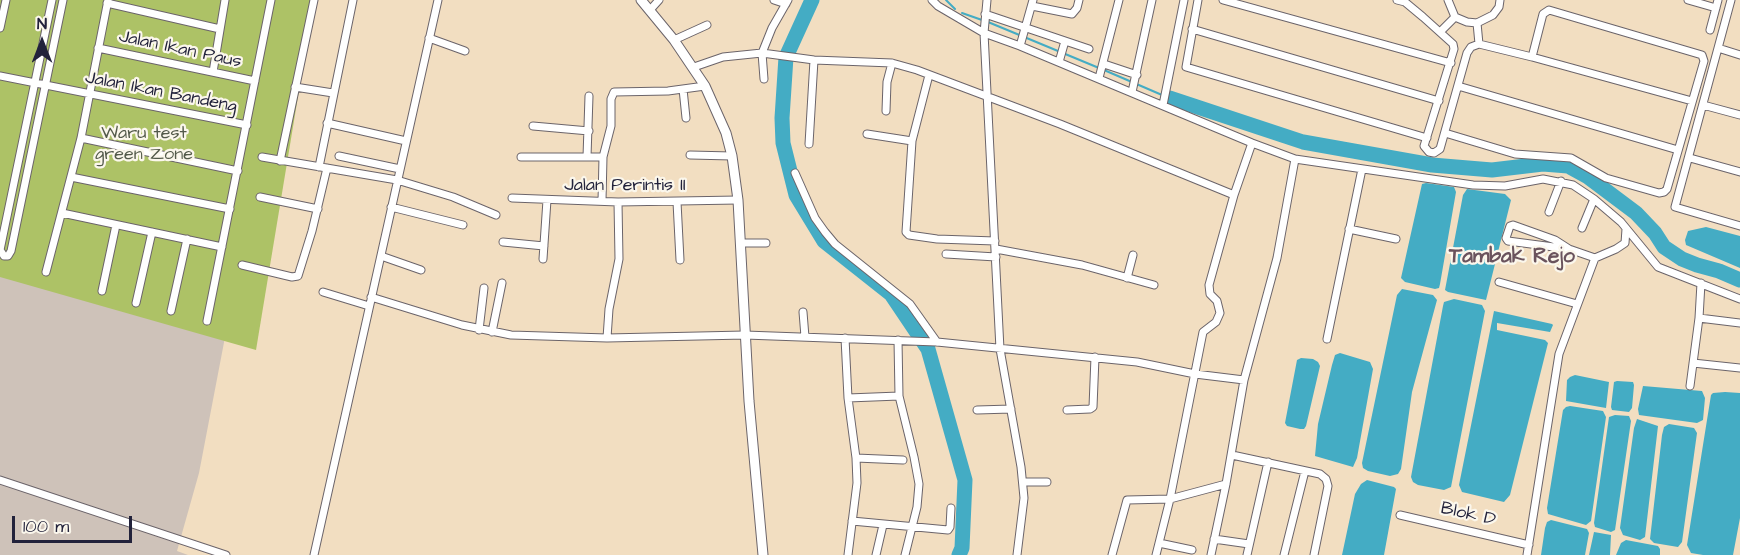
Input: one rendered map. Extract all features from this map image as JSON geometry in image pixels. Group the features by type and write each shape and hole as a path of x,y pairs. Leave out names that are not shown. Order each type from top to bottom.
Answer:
{"street":[{"path":"0,28 6,0"},
{"path":"52,0 0,250 4,256 10,253 63,0"},
{"path":"213,72 225,0"},
{"path":"207,321 271,0"},
{"path":"280,161 314,0"},
{"path":"318,167 353,0"},
{"path":"314,555 438,0"},
{"path":"641,0 675,40 694,67 726,133 732,156 738,200 745,336 763,555"},
{"path":"650,10 659,0"},
{"path":"764,79 765,53 772,28 787,2 774,0"},
{"path":"932,0 938,6 984,30 1023,36 1062,52 1089,50"},
{"path":"987,0 984,30 1000,349 1023,482 1022,519 1017,555"},
{"path":"1023,36 1033,3 1072,14 1079,0"},
{"path":"1102,70 1119,0"},
{"path":"1135,83 1152,0"},
{"path":"1164,99 1184,0"},
{"path":"1198,0 1185,67 1427,138"},
{"path":"1223,0 1451,63"},
{"path":"1397,0 1405,2 1453,44 1451,63 1424,146 1426,150 1434,153 1440,149 1445,134 1467,53 1471,47 1479,44 1692,101"},
{"path":"1448,0 1455,17 1477,23 1493,15 1499,7 1500,0"},
{"path":"1688,0 1717,4 1710,30"},
{"path":"1731,0 1675,207 1740,226"},
{"path":"46,272 81,138 107,1 220,28"},
{"path":"1445,134 1515,154 1571,158 1606,178 1659,193 1667,189 1704,61 1702,55 1548,10 1543,14 1532,57"},
{"path":"985,16 1023,36 1135,83 1252,143 1295,159 1489,186 1505,186 1543,179 1573,185 1594,199 1626,229 1658,267 1740,299"},
{"path":"1440,32 1455,17"},
{"path":"1477,23 1479,44"},
{"path":"675,40 707,26"},
{"path":"1192,29 1438,101"},
{"path":"429,38 465,51"},
{"name":"Jalan Ikan Paus","path":"98,48 255,81"},
{"path":"1718,48 1740,55"},
{"path":"694,67 723,57 765,53 814,60 892,63 1060,124 1234,195"},
{"path":"809,144 814,60"},
{"path":"886,111 887,82 892,63"},
{"path":"1102,70 1135,83"},
{"path":"929,75 912,141 907,234 995,245 1082,265 1154,285"},
{"name":"Jalan Ikan Bandeng","path":"0,76 247,125"},
{"path":"602,201 603,157 611,126 611,99 614,92 669,91 705,86"},
{"path":"1458,86 1678,150"},
{"path":"295,87 333,93"},
{"path":"683,89 686,118"},
{"path":"587,157 589,96"},
{"path":"1703,105 1740,115"},
{"path":"327,123 406,141"},
{"path":"533,126 589,130"},
{"path":"867,134 912,141"},
{"path":"81,138 238,171"},
{"path":"1156,555 1170,499 1203,332 1216,322 1220,313 1217,301 1210,294 1209,285 1234,195 1252,143"},
{"path":"690,155 732,156"},
{"path":"339,156 400,169"},
{"path":"521,157 603,157"},
{"path":"262,158 397,180 453,197 496,215"},
{"path":"1690,158 1740,172"},
{"path":"1211,555 1245,380 1278,258 1295,159"},
{"path":"242,265 292,277 298,276 318,209 327,168"},
{"path":"1327,339 1362,169"},
{"path":"17,171 27,173"},
{"path":"795,173 815,218 825,232 835,244 910,304 934,342"},
{"path":"70,177 230,209"},
{"path":"1549,212 1561,181"},
{"path":"260,197 318,209"},
{"name":"Jalan Perintis II","path":"512,198 618,202 738,200"},
{"path":"1582,228 1594,199"},
{"path":"543,259 547,200"},
{"path":"607,338 609,309 619,259 618,202"},
{"path":"677,202 680,260"},
{"path":"392,207 463,225"},
{"path":"62,213 222,247"},
{"path":"102,291 116,225"},
{"path":"1569,249 1555,240 1513,225 1510,226 1506,238 1508,241 1569,249 1595,258"},
{"path":"1349,229 1396,239"},
{"path":"1527,555 1559,354 1595,258 1625,243 1626,229"},
{"path":"136,303 152,232"},
{"path":"171,311 187,239"},
{"path":"503,242 544,246"},
{"path":"741,243 766,243"},
{"path":"946,254 996,258"},
{"path":"1127,278 1132,255"},
{"path":"381,256 421,270"},
{"path":"1499,282 1577,304"},
{"path":"492,332 502,283"},
{"path":"1690,386 1701,283"},
{"path":"479,330 484,288"},
{"path":"322,292 369,306"},
{"path":"371,297 479,330 511,335 607,338 745,336 934,342 1095,357 1245,380"},
{"path":"803,312 805,337"},
{"path":"1699,318 1740,323"},
{"path":"845,338 857,490 848,555"},
{"path":"899,340 899,396 915,457 919,484 917,507 905,555"},
{"path":"1067,410 1090,410 1093,407 1095,357"},
{"path":"1693,363 1740,368"},
{"path":"848,398 899,396"},
{"path":"977,410 1011,409"},
{"path":"1232,455 1320,474 1326,479 1328,486 1314,555"},
{"path":"856,458 903,460"},
{"path":"1247,555 1268,462"},
{"path":"1284,555 1305,471"},
{"path":"0,480 226,555"},
{"path":"1023,482 1047,482"},
{"path":"1112,555 1126,500 1170,499 1226,484"},
{"path":"852,521 949,529 951,508"},
{"name":"Blok D","path":"1400,515 1529,544"},
{"path":"876,555 884,525"},
{"path":"1214,539 1249,544"},
{"path":"1159,543 1191,550"}],"shaded area":[{"path":"0,268 226,332 199,473 177,551 188,555 0,555"}],"green space":[{"name":"Waru test green Zone","path":"0,0 314,0 256,350 0,277"}],"water":[{"path":"1422,184 1454,187 1456,192 1440,284 1439,288 1435,289 1405,282 1401,278"},
{"path":"1467,189 1505,194 1511,200 1486,300 1445,290 1463,195"},
{"path":"1706,227 1740,236 1740,268 1686,245 1688,231"},
{"path":"1402,289 1433,295 1437,300 1412,392 1401,469 1398,474 1390,476 1368,471 1363,468 1362,463 1397,295"},
{"path":"1454,299 1482,305 1485,311 1451,487 1444,490 1418,485 1411,477 1443,306 1444,302"},
{"path":"1494,311 1553,325 1550,332 1497,323 1497,330 1545,340 1548,343 1510,495 1504,502 1462,492 1459,485"},
{"path":"1340,353 1370,362 1373,369 1357,458 1353,467 1315,456 1318,424 1332,365 1335,355"},
{"path":"1313,359 1320,366 1304,429 1287,426 1285,423 1297,360"},
{"path":"1575,375 1609,382 1606,408 1566,401 1567,380"},
{"path":"1614,382 1633,382 1632,408 1629,412 1612,410"},
{"path":"1643,386 1702,391 1705,398 1703,420 1697,423 1639,415 1638,409"},
{"path":"1725,392 1740,393 1740,518 1733,555 1691,553 1687,545 1711,395"},
{"path":"1570,406 1603,411 1606,417 1591,521 1586,525 1548,514 1547,508 1563,410"},
{"path":"1629,416 1631,421 1615,530 1611,532 1595,527 1594,523 1609,417"},
{"path":"1637,419 1658,426 1645,537 1640,540 1623,535 1620,528"},
{"path":"1669,424 1694,428 1697,433 1682,542 1678,547 1654,543 1650,539 1662,435 1664,427"},
{"path":"1367,480 1396,489 1384,555 1342,555 1355,494 1361,484"},
{"path":"1551,520 1587,529 1589,533 1585,555 1541,555 1545,528 1547,522"},
{"path":"1594,532 1611,535 1610,555 1589,555"},
{"path":"1626,540 1658,546 1660,555 1616,555 1621,543"}],"waterway":[{"path":"812,0 786,57 782,118 783,143 796,195 824,241 891,294 928,349 965,480 962,548 959,555"},
{"path":"946,0 955,9"},
{"path":"962,13 982,20"},
{"path":"988,22 1099,68"},
{"path":"1104,70 1162,95"},
{"path":"1170,98 1303,142 1432,165 1492,170 1543,164 1568,166 1588,177 1636,213 1655,233 1664,247 1682,259 1740,280"}],"district":[{"name":"Tambak Rejo","path":"1512,258"}]}
